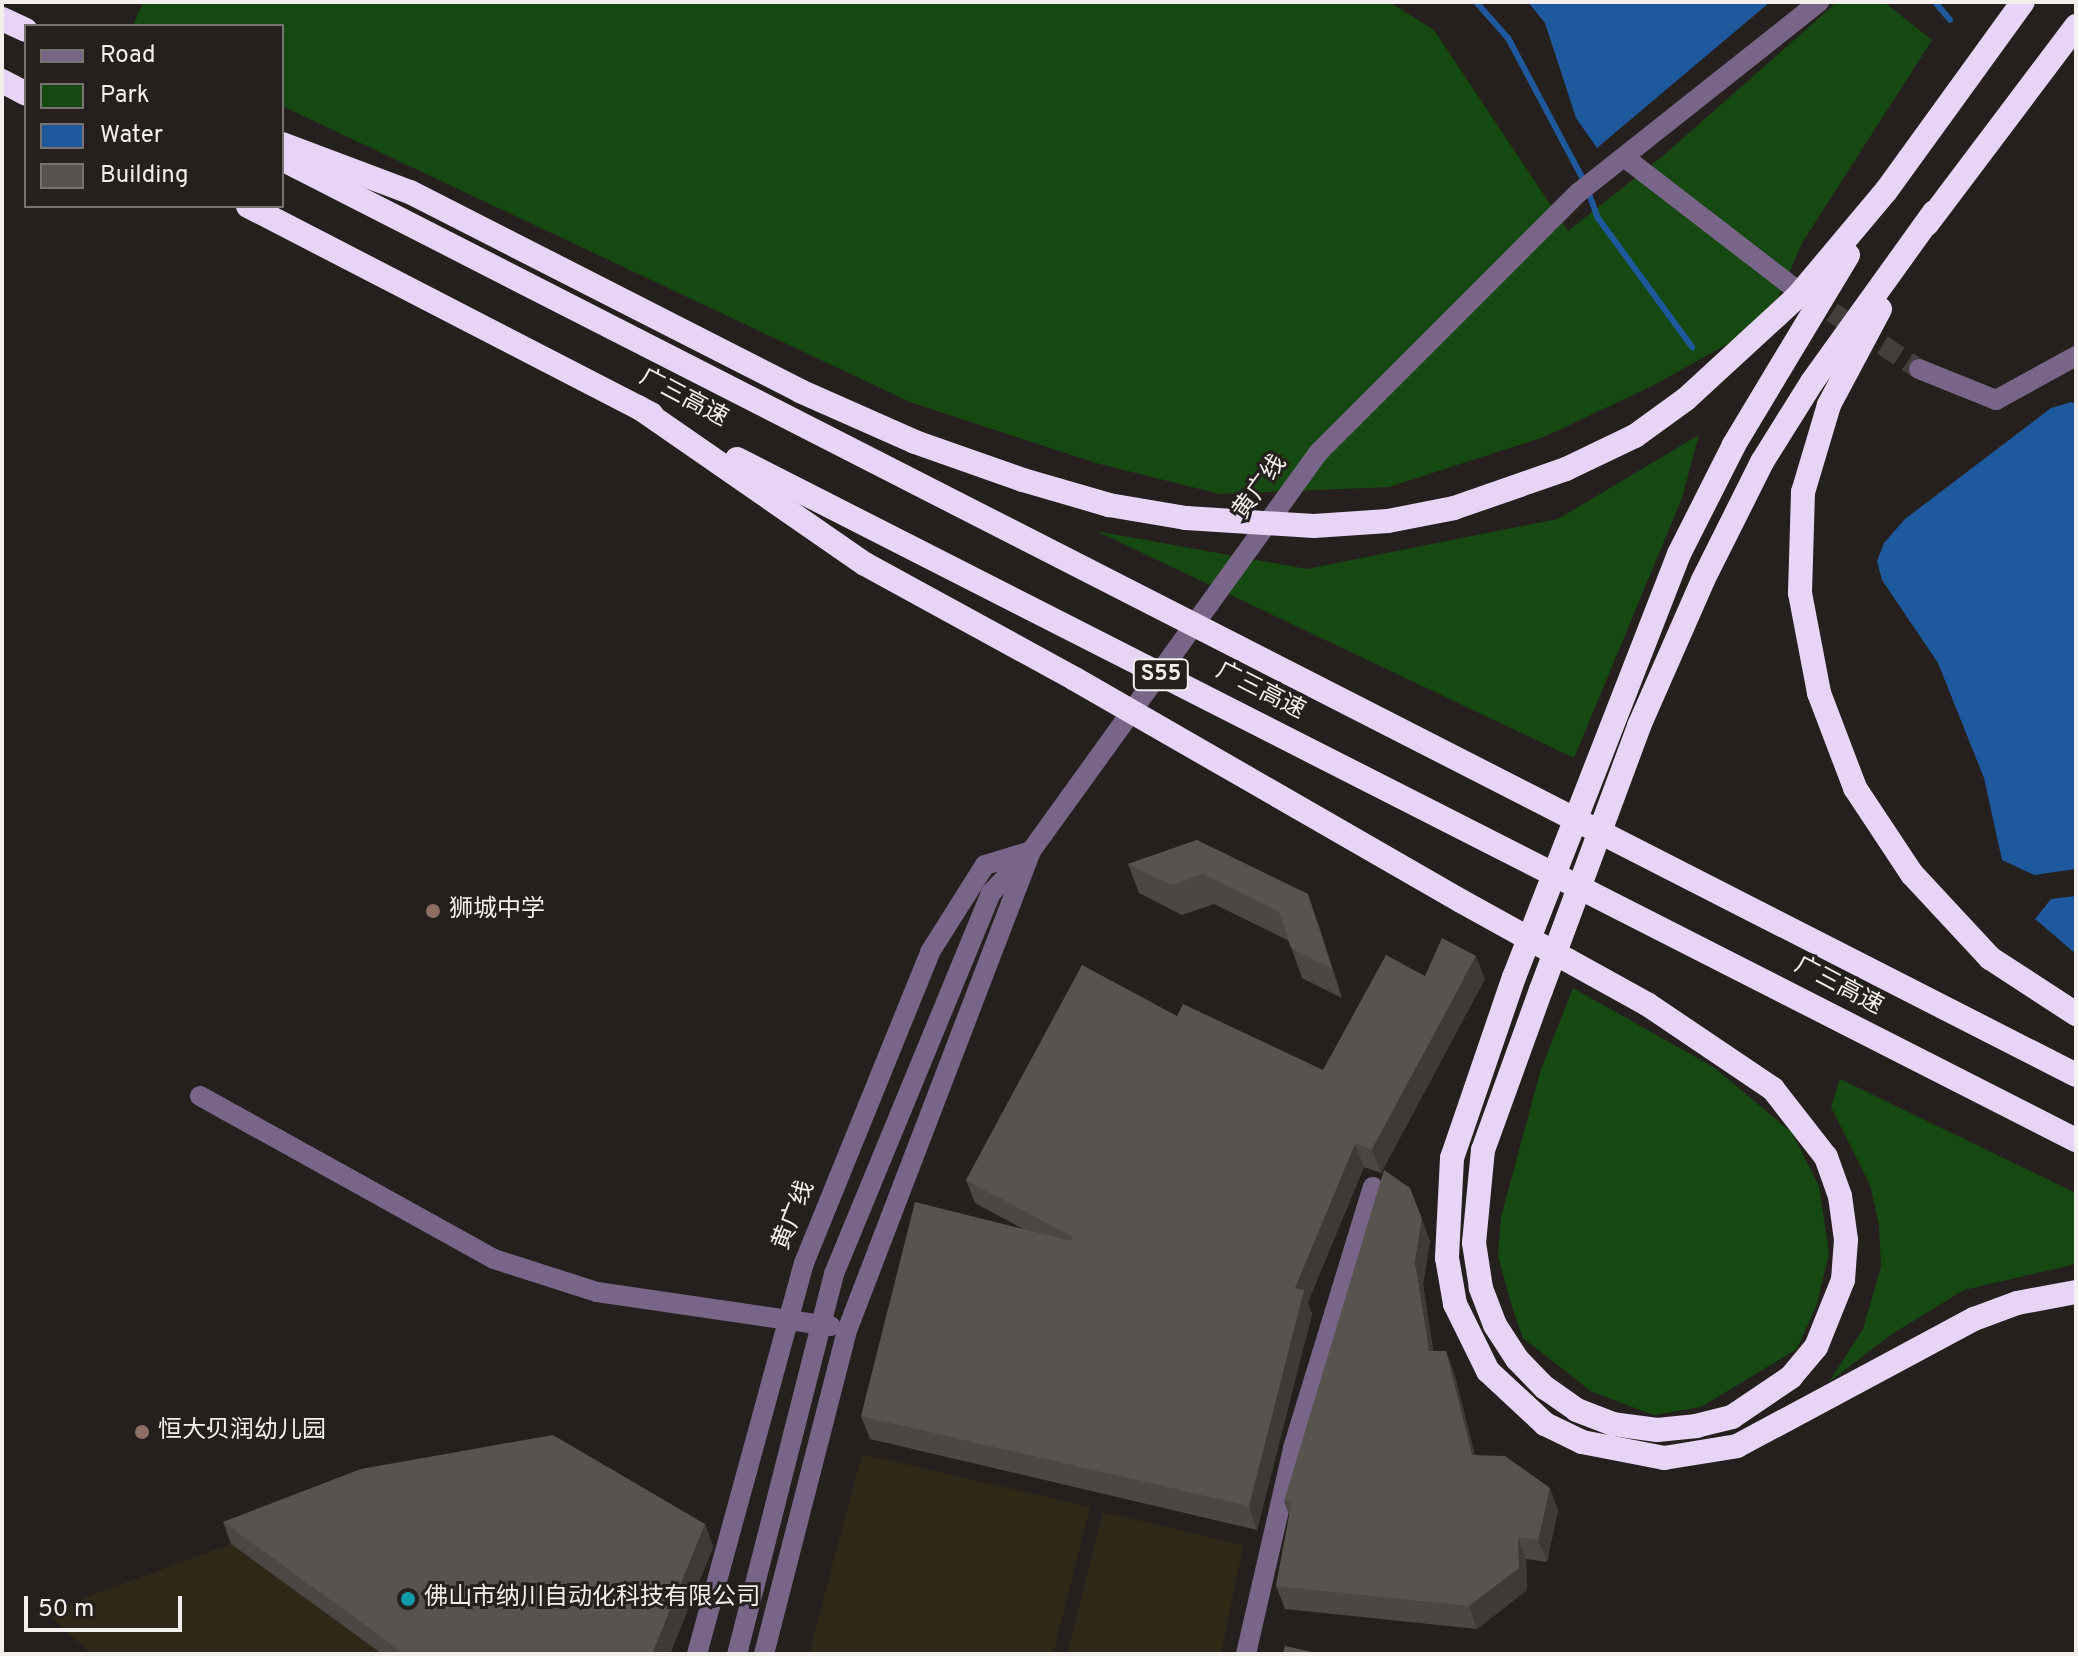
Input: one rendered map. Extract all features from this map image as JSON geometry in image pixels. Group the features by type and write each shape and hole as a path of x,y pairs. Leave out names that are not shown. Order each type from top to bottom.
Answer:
{"highway":[{"path":"2023,2 1886,191 1734,445 1679,554 1614,712 1514,977 1452,1158 1447,1258 1455,1304 1471,1343 1488,1371 1545,1424 1582,1442 1628,1454 1700,1456 1783,1425 1974,1319 2017,1303 2076,1292"},
{"path":"2,19 24,29"},
{"path":"638,407 865,564 1647,1004 1773,1089 1826,1157 1836,1183 1846,1240 1843,1280 1816,1347 1791,1377 1732,1417 1657,1430 1613,1424 1577,1410 1545,1388 1517,1359 1495,1325 1481,1288 1475,1199 1483,1150 1541,990 1639,726 1762,462 1812,382 1934,212 2076,26"},
{"path":"2,81 24,93"},
{"path":"284,145 410,192 800,391 915,442 1109,505 1249,524 1388,521 1454,508 1512,490 1635,436 1748,347 1886,191"},
{"name":"广三高速","path":"284,160 2076,1075"},
{"name":"广三高速","path":"252,208 926,559 1602,895 2076,1140"},
{"path":"1934,212 1846,372 1812,450 1799,540 1807,641 1835,741 1884,835 1950,920 1990,958 2076,1014"}],"street":[{"path":"1790,285 1624,157 1819,2"},
{"name":"黄广线","path":"737,1654 834,1274 991,893 1031,851 1318,453 1578,193 1624,157"},
{"path":"1919,369 1996,400 2076,356"},
{"path":"764,1654 848,1328 1031,851"},
{"name":"黄广线","path":"697,1654 804,1263 930,952 985,865 1031,851"},
{"path":"200,1096 494,1259 597,1292 848,1328"},
{"path":"1246,1654 1293,1448 1373,1187"}],"shaded area":[{"path":"862,1454 1090,1507 1053,1654 809,1654"},
{"path":"1103,1512 1243,1545 1221,1654 1067,1654"},
{"path":"231,1544 382,1654 91,1654 46,1612"}],"green space":[{"path":"143,2 1389,2 1434,30 1568,231 1664,155 1837,2 1884,2 1932,40 1802,243 1778,299 1747,333 1654,385 1544,437 1389,487 1220,494 1096,463 910,402 284,107 284,24 134,24"},
{"path":"1699,435 1682,498 1574,758 1096,531 1307,569 1558,519"},
{"path":"1573,988 1715,1068 1792,1133 1819,1186 1829,1253 1817,1304 1797,1349 1701,1407 1654,1415 1592,1392 1523,1338 1512,1307 1498,1256 1501,1217 1541,1069"},
{"path":"1840,1079 2076,1193 2076,1264 1964,1290 1892,1334 1829,1382 1863,1329 1881,1267 1879,1225 1870,1185 1831,1107"}],"water":[{"path":"1528,2 1770,2 1597,148 1576,118 1545,23"},
{"path":"2071,402 2076,404 2076,869 2034,875 2002,860 1984,778 1938,663 1882,580 1877,561 1884,543 1905,519 2051,408"},
{"path":"2076,896 2076,954 2035,919 2051,899"}],"building":[{"path":"1197,840 1308,894 1332,969 1291,948 1279,912 1203,874 1172,885 1128,864"},
{"path":"1442,938 1476,956 1372,1149 1355,1144 1295,1288 1304,1290 1249,1506 861,1416 915,1202 1071,1241 1073,1237 966,1180 1082,965 1177,1016 1183,1004 1323,1070 1386,955 1425,976"},
{"path":"1384,1170 1410,1188 1422,1219 1415,1262 1429,1351 1446,1351 1472,1455 1505,1456 1550,1488 1538,1540 1518,1537 1519,1568 1469,1606 1276,1586 1292,1502 1284,1501"},
{"path":"553,1435 705,1524 652,1654 405,1654 223,1522 361,1469"},
{"path":"1285,1646 1321,1654 1283,1654"}],"waterway":[{"path":"1476,2 1508,38 1584,181"},
{"path":"1935,2 1950,20"},
{"path":"1588,191 1598,218 1692,347"}],"tunnel":[{"path":"1807,296 1919,369"}],"place":[{"name":"狮城中学","path":"433,911"},
{"name":"恒大·贝润幼儿园","path":"142,1432"},
{"name":"佛山市纳川自动化科技有限公司","path":"408,1599"}]}
